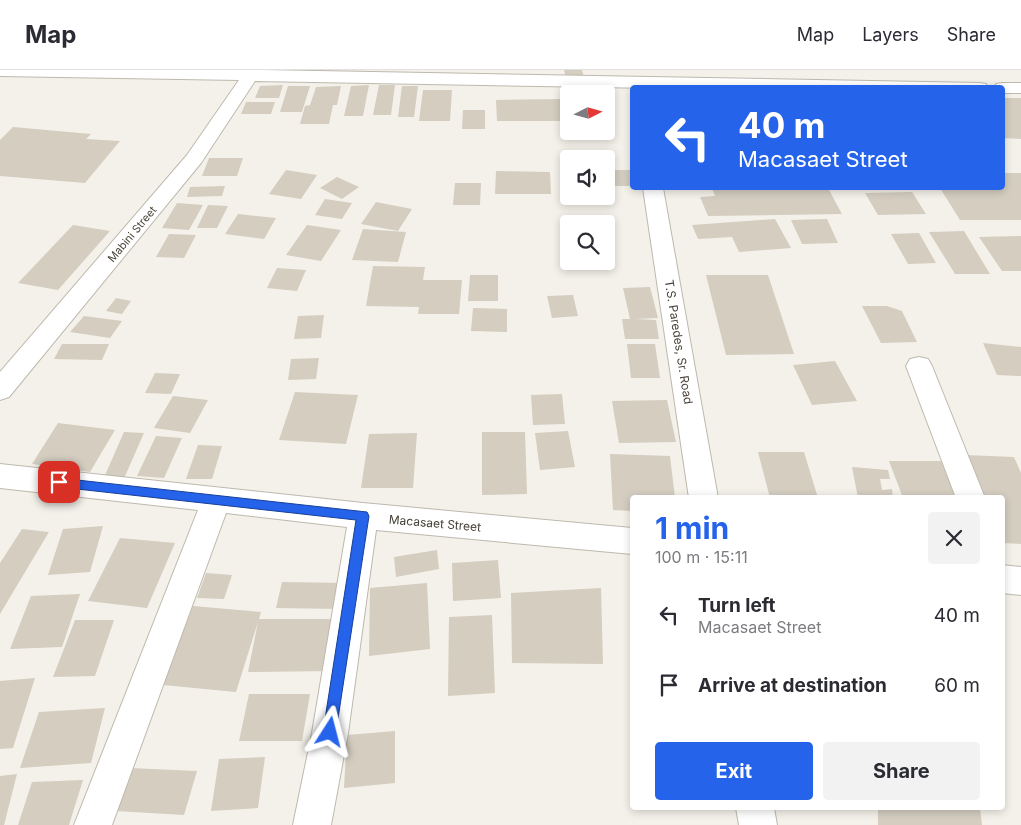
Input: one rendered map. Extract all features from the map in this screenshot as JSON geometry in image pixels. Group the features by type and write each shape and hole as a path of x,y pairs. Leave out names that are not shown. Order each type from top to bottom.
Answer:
{"street":[{"path":"0,71 253,73 636,80 807,78 928,85"},
{"name":"Mabini Street","path":"0,390 194,158 253,73"},
{"path":"1005,88 1021,88"},
{"name":"T.S. Paredes, Sr. Road","path":"654,190 704,495"},
{"path":"919,366 970,495"},
{"name":"Macasaet Street","path":"0,476 216,501 630,541"},
{"path":"93,825 216,501"},
{"path":"312,825 330,732 363,516"},
{"path":"1005,579 1021,581"},
{"path":"755,810 758,825"}],"building":[{"path":"564,70 582,70 584,77 566,78"},
{"path":"283,85 279,98 255,98 260,86"},
{"path":"369,85 363,116 344,116 351,86"},
{"path":"379,85 395,85 391,115 373,115"},
{"path":"288,86 310,86 302,112 280,112"},
{"path":"341,86 337,105 333,105 329,124 300,124 305,106 310,105 316,87"},
{"path":"402,86 418,86 414,117 398,117"},
{"path":"423,90 452,90 450,121 419,121"},
{"path":"1005,98 1021,98 1021,139 1005,138"},
{"path":"560,99 560,121 497,121 496,100"},
{"path":"246,102 275,102 271,114 241,114"},
{"path":"463,110 485,110 485,129 462,129"},
{"path":"13,127 91,134 86,139 120,141 85,183 0,176 0,140"},
{"path":"209,158 243,158 237,176 202,176"},
{"path":"286,170 317,175 301,199 269,194"},
{"path":"615,170 630,170 630,186 615,186"},
{"path":"496,171 550,172 551,194 495,194"},
{"path":"1005,173 1021,173 1021,220 960,220 941,190 1005,190"},
{"path":"337,177 359,187 342,199 320,188"},
{"path":"455,183 481,183 480,205 453,205"},
{"path":"225,186 222,196 187,197 190,187"},
{"path":"713,190 829,190 842,214 708,216 700,197 715,196"},
{"path":"912,192 926,214 878,215 865,193"},
{"path":"325,199 352,203 342,219 315,215"},
{"path":"376,202 412,209 398,231 361,224"},
{"path":"177,203 203,205 189,230 162,228"},
{"path":"208,205 228,206 217,228 197,228"},
{"path":"238,214 276,218 264,239 225,234"},
{"path":"775,219 791,248 739,252 732,237 698,239 692,225"},
{"path":"827,219 838,243 802,244 791,220"},
{"path":"73,225 110,231 58,290 18,283"},
{"path":"307,225 341,230 321,261 286,255"},
{"path":"363,229 406,232 398,262 352,260"},
{"path":"964,231 990,274 955,274 929,232"},
{"path":"919,233 936,263 908,264 891,234"},
{"path":"169,234 196,235 184,258 156,257"},
{"path":"1021,236 1021,271 1002,271 979,237"},
{"path":"373,266 425,267 423,280 462,280 459,314 418,314 419,307 366,306"},
{"path":"277,268 306,270 297,291 267,288"},
{"path":"470,275 498,275 498,301 468,301"},
{"path":"706,275 768,275 794,354 726,355"},
{"path":"650,287 658,318 635,319 656,320 659,339 625,339 622,319 630,319 623,288"},
{"path":"573,295 578,316 552,318 547,296"},
{"path":"116,298 131,301 122,314 106,311"},
{"path":"862,306 887,306 902,311 917,342 881,343"},
{"path":"473,308 507,309 507,332 471,331"},
{"path":"324,315 321,338 294,339 298,316"},
{"path":"84,316 122,321 110,338 70,332"},
{"path":"983,343 1021,347 1021,376 997,375"},
{"path":"62,344 109,344 102,360 54,359"},
{"path":"627,344 655,344 660,378 631,378"},
{"path":"319,358 316,379 288,380 291,359"},
{"path":"835,361 857,401 812,405 793,365"},
{"path":"155,373 180,374 171,394 145,393"},
{"path":"295,392 358,395 346,444 279,440"},
{"path":"562,394 565,424 533,425 531,395"},
{"path":"173,396 208,400 190,433 154,428"},
{"path":"667,400 676,442 619,443 612,401"},
{"path":"58,423 115,430 90,472 32,464"},
{"path":"568,431 575,467 540,470 535,433"},
{"path":"124,432 144,433 122,483 102,482"},
{"path":"482,432 525,432 527,494 482,495"},
{"path":"417,433 413,488 361,488 369,434"},
{"path":"156,436 182,438 164,478 137,476"},
{"path":"198,445 222,446 212,479 186,479"},
{"path":"758,452 804,452 817,495 769,495"},
{"path":"610,454 670,456 675,495 630,495 630,511 613,510"},
{"path":"965,455 1014,457 1021,473 1021,544 1005,543 1005,495 981,495"},
{"path":"889,461 941,461 955,495 902,495"},
{"path":"852,467 888,470 890,479 880,479 882,490 892,489 893,495 857,495"},
{"path":"103,526 90,572 48,575 63,529"},
{"path":"22,529 49,532 0,614 0,563"},
{"path":"120,538 175,543 147,608 88,601"},
{"path":"437,550 439,569 396,577 394,557"},
{"path":"498,560 501,598 453,601 452,563"},
{"path":"206,573 232,575 224,599 197,598"},
{"path":"282,582 346,583 342,609 276,608"},
{"path":"427,583 430,649 369,656 370,588"},
{"path":"601,588 603,664 512,663 511,593"},
{"path":"80,594 62,647 10,649 31,596"},
{"path":"193,606 261,612 259,619 339,619 332,671 248,672 258,622 236,692 163,685"},
{"path":"492,615 495,693 448,696 449,617"},
{"path":"75,620 114,620 95,676 53,677"},
{"path":"35,678 13,748 0,749 0,681"},
{"path":"249,694 310,694 302,741 239,741"},
{"path":"105,708 91,763 20,768 39,712"},
{"path":"395,731 395,783 344,788 347,735"},
{"path":"265,757 258,808 211,811 219,759"},
{"path":"130,768 197,771 184,815 116,811"},
{"path":"17,774 4,825 0,825 0,776"},
{"path":"83,780 69,825 18,825 32,782"},
{"path":"878,810 980,810 982,825 878,825"}],"route":[{"path":"59,482 363,516 330,732"}]}
